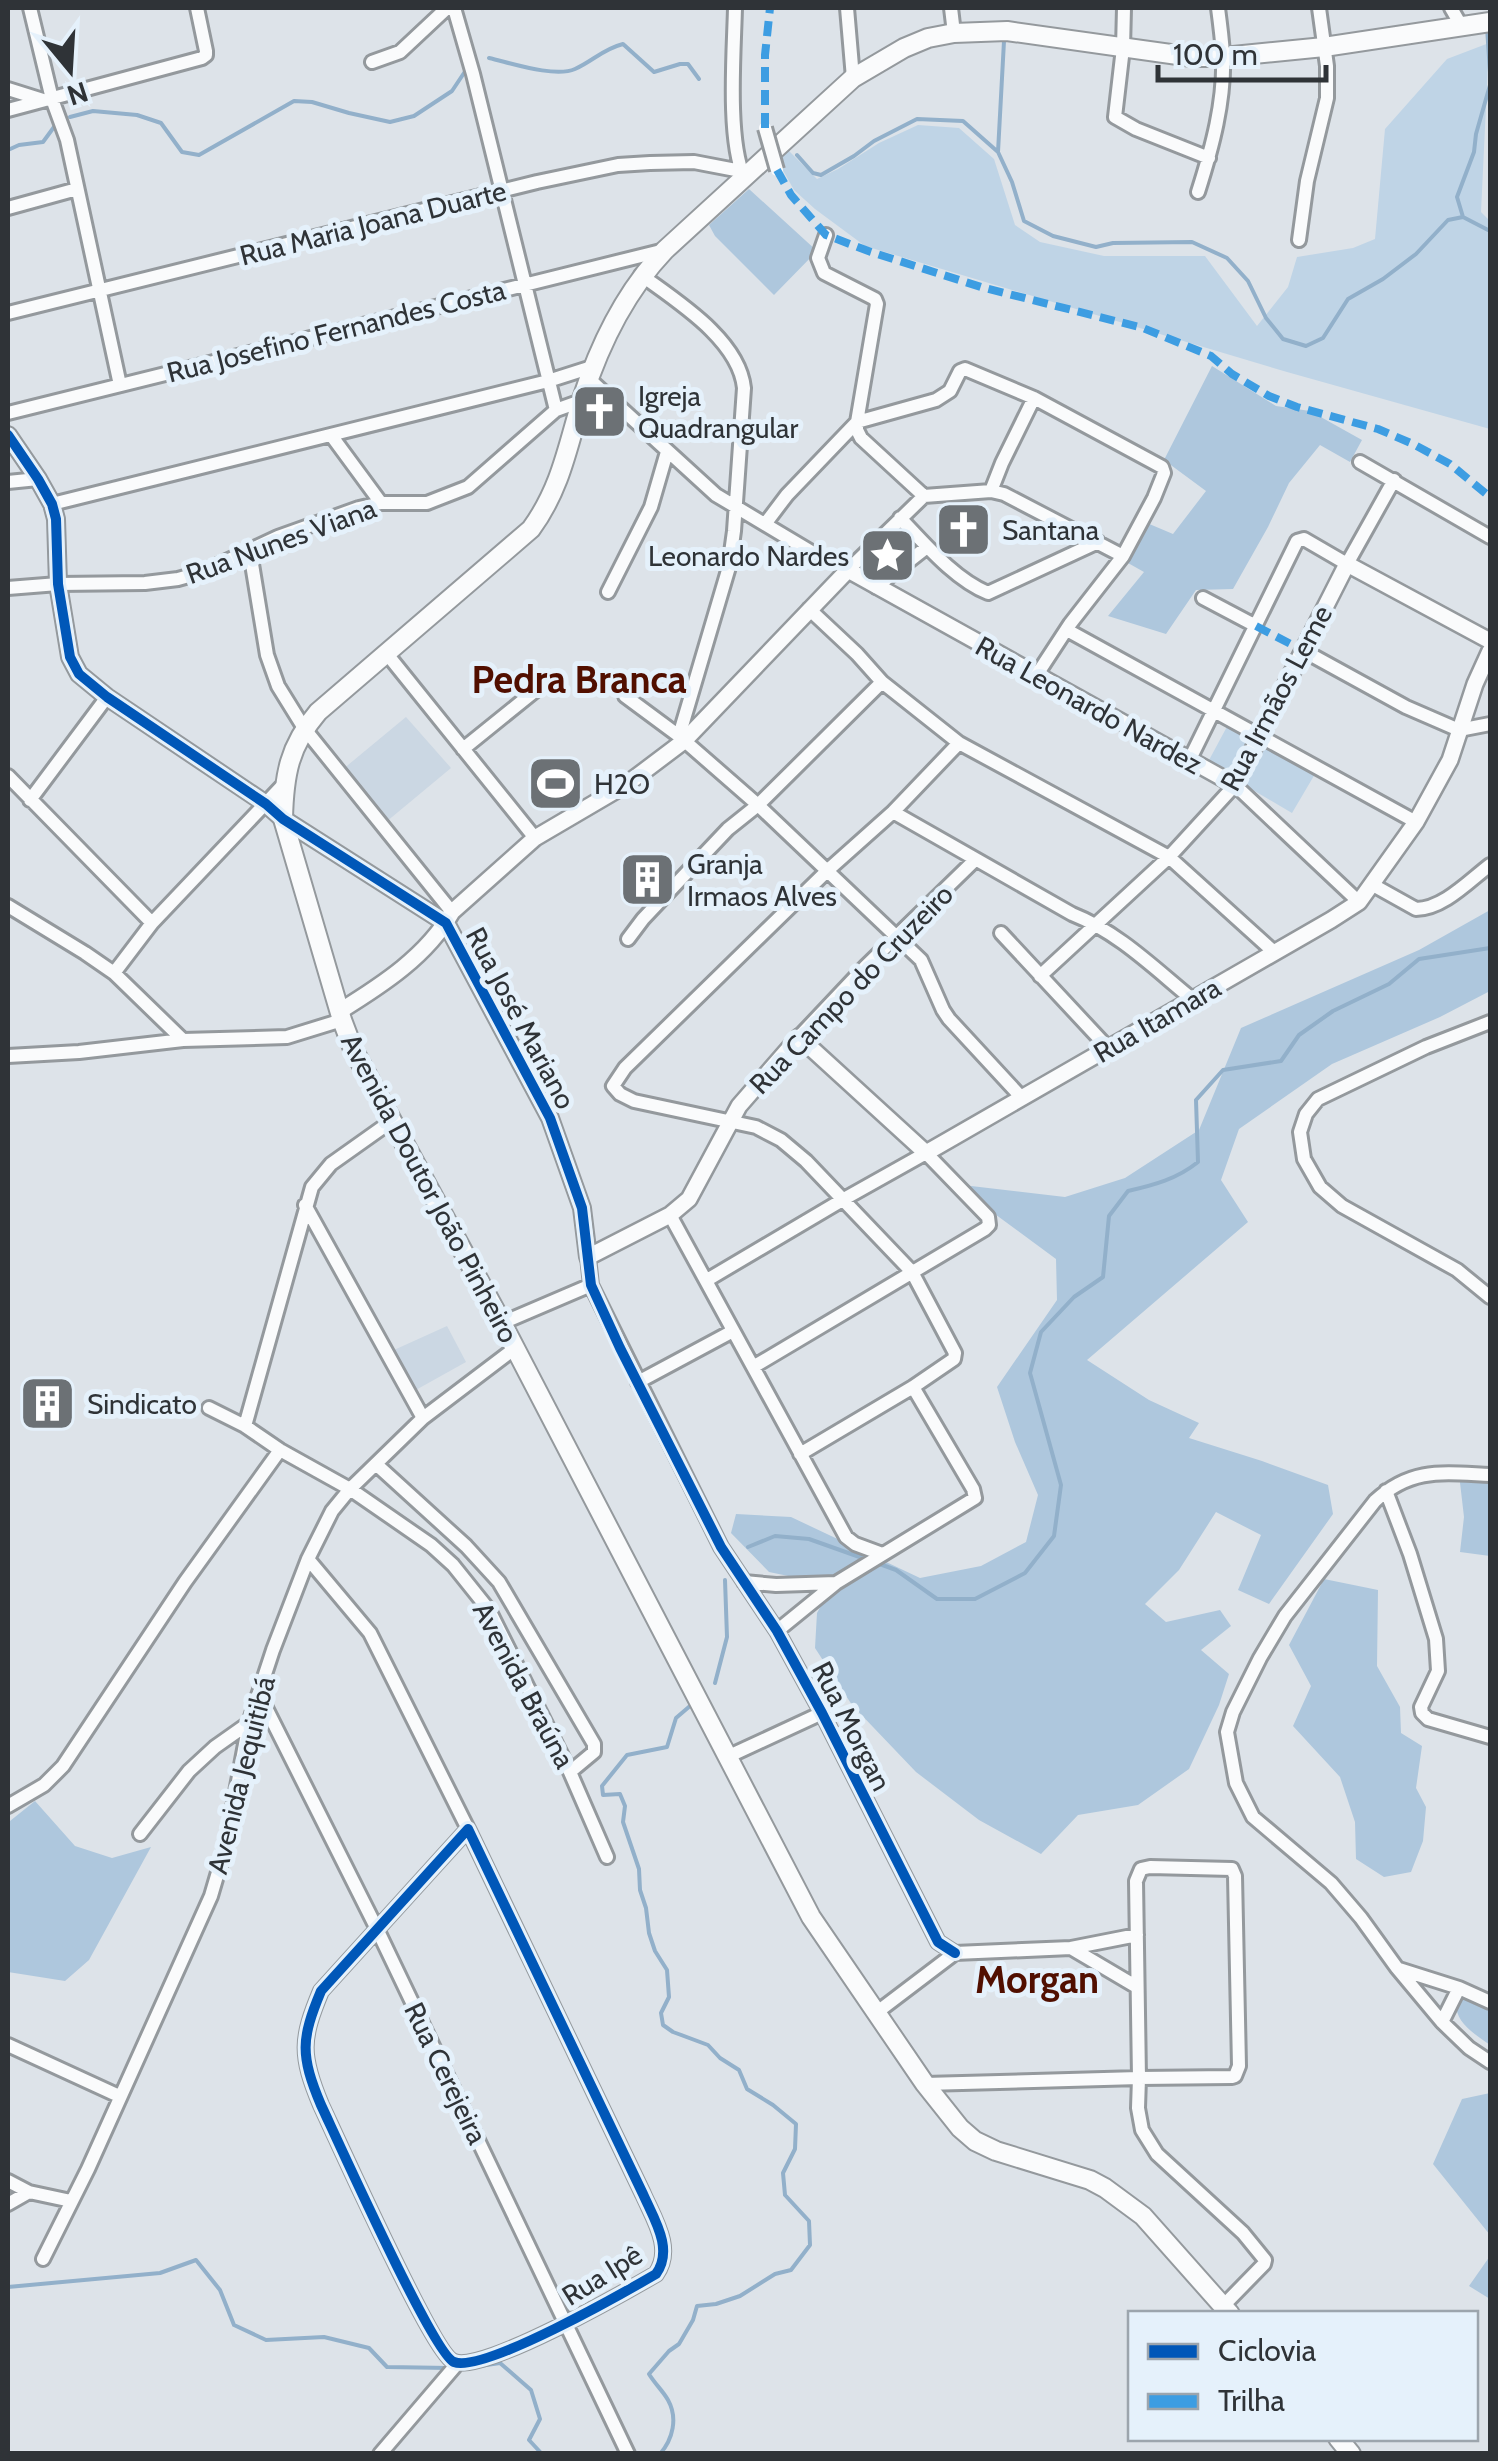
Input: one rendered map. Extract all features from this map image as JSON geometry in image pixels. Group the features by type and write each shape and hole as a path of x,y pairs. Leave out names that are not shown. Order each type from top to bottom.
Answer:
{"main road":[{"name":"Avenida Doutor João Pinheiro","path":"1227,2310 1143,2216 1105,2188 996,2150 960,2128 925,2084 811,1917 502,1323 353,1048 283,818 284,784 292,752 304,728 318,712 531,528 542,514 559,480 581,401 610,326 641,276 743,175 853,78 904,48 954,33 1006,31 1223,57 1324,47 1490,22"}],"street":[{"path":"30,8 49,100 67,140 120,385"},
{"path":"8,110 191,63 206,55 196,8"},
{"path":"372,62 400,52 451,8 502,191 556,410"},
{"path":"735,8 734,128 743,175"},
{"path":"848,8 853,78"},
{"path":"952,8 954,33"},
{"path":"1124,8 1115,117 1209,158"},
{"path":"1198,192 1219,111 1223,57 1218,8"},
{"path":"1299,240 1307,181 1327,98 1319,8"},
{"path":"1451,8 1465,27"},
{"path":"8,89 49,100"},
{"path":"765,128 777,170"},
{"name":"Rua Maria Joana Duarte","path":"8,313 618,165 694,162 743,175"},
{"path":"8,208 77,190"},
{"path":"826,235 818,258 824,273 875,299 877,304 857,430 924,496"},
{"name":"Rua Josefino Fernandes Costa","path":"8,414 665,250"},
{"path":"641,276 716,336 741,370 744,388 728,567 681,738"},
{"path":"765,524 787,495 857,422 943,396 965,369 1034,398 1160,464 1164,473 1154,498 1123,556 1036,676"},
{"path":"8,435 52,504 592,372 666,452 716,496 813,552"},
{"path":"992,491 1034,398"},
{"name":"Rua Nunes Viana","path":"8,588 145,584 178,579 250,552 278,536 359,508 381,503 427,504 468,488 556,410 581,401"},
{"path":"331,436 381,503"},
{"path":"608,592 651,507 666,452"},
{"path":"1360,462 1490,537"},
{"path":"8,482 38,479"},
{"name":"Rua Irmãos Leme","path":"1040,976 1169,857 1235,785 1346,564 1394,480"},
{"path":"8,1056 183,1040 287,1037 341,1016 413,960 449,918 535,838 627,784 681,738 924,496 992,491 1004,494 1123,556"},
{"name":"Rua José Mariano","path":"52,504 58,584 73,664 79,674 283,818 423,909 449,918 550,1118 582,1208 590,1285 706,1518"},
{"path":"900,518 927,547 988,593 1098,542"},
{"path":"1190,761 1300,538 1490,640"},
{"path":"876,587 927,547"},
{"path":"250,552 272,672 278,686 304,728 437,894 449,918"},
{"name":"Rua Leonardo Nardez","path":"848,570 1235,785 1359,902"},
{"path":"1203,598 1256,626"},
{"path":"809,609 882,682 959,743 1169,857 1274,952"},
{"path":"1066,630 1416,822"},
{"path":"1304,651 1406,707 1459,730 1490,724"},
{"name":"Rua Itamara","path":"707,1280 1359,902 1416,822 1445,771 1490,651"},
{"path":"386,654 535,838"},
{"path":"628,939 728,829 758,805 882,682"},
{"path":"464,749 536,690"},
{"path":"625,696 681,738 758,805 897,937 926,968 943,1010 1022,1098"},
{"path":"30,800 108,697"},
{"path":"800,1454 913,1387 954,1359 955,1353 912,1272 806,1160 756,1127 634,1101 614,1089 615,1080 828,870 893,812 959,743"},
{"path":"8,776 152,923"},
{"path":"114,973 152,923 284,784"},
{"path":"893,812 1072,914 1097,924 1192,999"},
{"name":"Rua Campo do Cruzeiro","path":"670,1215 694,1192 730,1121 772,1066 975,860"},
{"path":"1372,885 1422,910 1436,905 1490,865"},
{"path":"423,909 437,894"},
{"path":"8,906 114,973 183,1040"},
{"path":"1001,932 1109,1048"},
{"path":"1490,1022 1426,1047 1318,1099 1306,1114 1300,1132 1304,1159 1320,1187 1342,1206 1458,1270 1490,1297"},
{"path":"753,1367 989,1225 988,1217 926,1153 799,1038"},
{"path":"245,1426 312,1188 331,1164 393,1120"},
{"path":"305,1205 423,1418"},
{"path":"588,1258 670,1215 846,1537 882,1554"},
{"path":"502,1323 590,1285"},
{"path":"638,1382 733,1331"},
{"name":"Avenida Jequitibá","path":"43,2259 212,1896 226,1845 249,1723 308,1560 332,1511 423,1418 514,1349"},
{"path":"777,1631 836,1583 975,1498 913,1387"},
{"name":"Avenida Braúna","path":"209,1408 350,1489 432,1545 453,1565 488,1610 570,1772 607,1856"},
{"path":"8,1806 44,1785 63,1766 185,1582 280,1450"},
{"path":"377,1465 499,1582 594,1744 594,1752 570,1772"},
{"path":"1490,1475 1429,1472 1386,1490 1285,1616 1260,1658 1227,1732 1236,1783 1253,1817 1331,1883 1442,2022 1490,2062"},
{"path":"1386,1490 1436,1638 1438,1671 1422,1714 1490,1736"},
{"name":"Rua Morgan","path":"706,1518 777,1631 822,1713 938,1942 955,1953"},
{"name":"Rua Ipê","path":"308,1560 370,1633 662,2236 664,2255 656,2274 566,2324 510,2349 457,2364"},
{"path":"744,1582 836,1583"},
{"path":"488,1610 508,1599"},
{"name":"Rua Cerejeira","path":"259,1694 377,1929 628,2454"},
{"path":"727,1758 822,1713"},
{"path":"140,1834 189,1771 249,1723"},
{"path":"380,2454 457,2364 440,2348 407,2286 320,2105 304,2054 307,2024 321,1990 468,1830"},
{"path":"925,2084 1139,2078 1232,2078 1239,2066 1232,1869 1150,1867 1139,1870 1136,1881 1139,2078 1138,2108 1142,2130 1156,2154 1244,2233 1264,2260 1227,2310"},
{"path":"876,2013 955,1953 1071,1948 1136,1935"},
{"path":"1071,1948 1137,1987"},
{"path":"1397,1968 1490,2002"},
{"path":"1442,2022 1460,1988"},
{"path":"8,2045 119,2096"},
{"path":"8,2181 30,2192 72,2201"},
{"path":"8,2204 30,2192"}],"shaded area":[{"path":"1489,43 1481,212 1490,221 1490,429 865,246 794,190 775,156 786,148 817,179 918,125 959,128 994,159 1015,225 1040,242 1104,256 1205,256 1257,326 1288,287 1297,257 1353,248 1375,239 1385,129 1447,59"},
{"path":"749,189 817,251 774,295 715,236 709,225"},
{"path":"1212,366 1276,406 1310,411 1362,440 1350,462 1320,445 1289,483 1233,589 1196,590 1166,634 1108,616 1144,572 1128,563 1147,523 1173,534 1206,491 1164,460"},
{"path":"406,717 451,768 386,822 342,770"},
{"path":"1230,721 1251,736 1227,774 1208,762"},
{"path":"1263,746 1315,774 1292,813 1241,783"},
{"path":"1490,910 1490,991 1332,1064 1239,1129 1221,1180 1248,1222 1087,1360 1149,1400 1199,1423 1189,1438 1328,1485 1333,1514 1269,1604 1238,1590 1261,1535 1216,1512 1179,1570 1145,1604 1166,1622 1220,1610 1231,1626 1201,1650 1229,1674 1189,1769 1138,1805 1078,1815 1041,1854 979,1820 916,1772 852,1705 815,1648 817,1613 832,1585 769,1572 731,1533 736,1514 791,1517 920,1578 981,1566 1026,1542 1038,1495 997,1387 1057,1300 1056,1259 954,1184 1065,1197 1125,1178 1199,1130 1241,1028 1419,950"},
{"path":"447,1326 466,1362 414,1391 394,1350"},
{"path":"1459,1474 1490,1475 1490,1556 1460,1552 1464,1517"},
{"path":"1324,1579 1378,1590 1377,1666 1400,1707 1401,1733 1422,1746 1416,1788 1426,1807 1423,1841 1411,1872 1384,1877 1356,1859 1355,1822 1340,1777 1293,1726 1311,1686 1289,1645"},
{"path":"35,1801 75,1846 112,1858 151,1847 89,1960 65,1981 8,1972 10,1821"},
{"path":"1477,1996 1490,2001 1490,2045 1465,2025 1456,2006 1456,1997"},
{"path":"1490,2093 1490,2235 1433,2164 1462,2099"},
{"path":"1490,2256 1490,2299 1469,2286"}],"waterway":[{"path":"1487,27 1490,72"},
{"path":"998,152 1004,41"},
{"path":"489,58 533,69 566,71 623,44 654,72 688,64 699,79"},
{"path":"70,117 93,111 137,115 161,123 182,152 199,155 294,101 390,122 414,116 452,91 466,70"},
{"path":"1490,85 1474,152 1457,197 1463,217 1490,231"},
{"path":"797,155 813,173 821,175 917,119 963,121 998,152 1024,221 1053,236 1096,247 1113,243 1192,242 1227,258 1248,281 1266,318 1283,339 1306,346 1323,338 1348,299 1416,254 1448,220 1463,217"},
{"path":"8,150 43,142 54,127"},
{"path":"877,1563 896,1570 937,1599 975,1599 1025,1573 1054,1536 1061,1485 1030,1373 1041,1332 1074,1297 1103,1277 1109,1216 1128,1191 1173,1177 1198,1162 1196,1100 1223,1070 1281,1061 1299,1035 1333,1011 1389,984 1419,959 1490,948"},
{"path":"748,1547 775,1536 809,1539 868,1560"},
{"path":"715,1683 727,1637 725,1580"},
{"path":"660,2454 671,2435 673,2414 649,2374 679,2344 697,2306 740,2296 775,2274 791,2270 810,2245 809,2221 785,2195 783,2173 795,2149 796,2124 747,2089 739,2070 708,2045 663,2025 661,2013 669,1997 667,1970 649,1933 639,1869 623,1822 625,1806 620,1794 603,1795 602,1786 627,1755 667,1747 676,1718 690,1706"},
{"path":"8,2287 160,2273 196,2260 220,2290 234,2325 266,2340 324,2337 369,2348 387,2367 449,2368"},
{"path":"459,2369 500,2363 531,2390 540,2419 529,2440 542,2454"}],"marked path":[{"path":"765,128 765,55 770,8"},
{"path":"777,170 791,195 826,235 981,287 1143,328 1211,356 1269,396 1378,429 1413,444 1450,464 1490,497"},
{"path":"1256,626 1304,651"}],"cycle path":[{"path":"8,435 52,504 58,584 70,657 79,674 283,819 446,923 550,1118 582,1208 591,1285 620,1348 721,1547 777,1631 822,1713 938,1942 955,1953"},
{"path":"468,1829 652,2214 663,2254 656,2274 586,2313 494,2355 454,2362 427,2324 365,2199 314,2088 306,2047 321,1991 468,1829"}],"place":[{"name":"Igreja Quadrangular","path":"599,412"},
{"name":"Santana","path":"963,530"},
{"name":"Leonardo Nardes","path":"888,556"},
{"name":"H2O","path":"555,784"},
{"name":"Granja Irmaos Alves","path":"648,880"},
{"name":"Sindicato","path":"48,1404"}],"district":[{"name":"Pedra Branca","path":"579,679"},
{"name":"Morgan","path":"1037,1979"}]}
